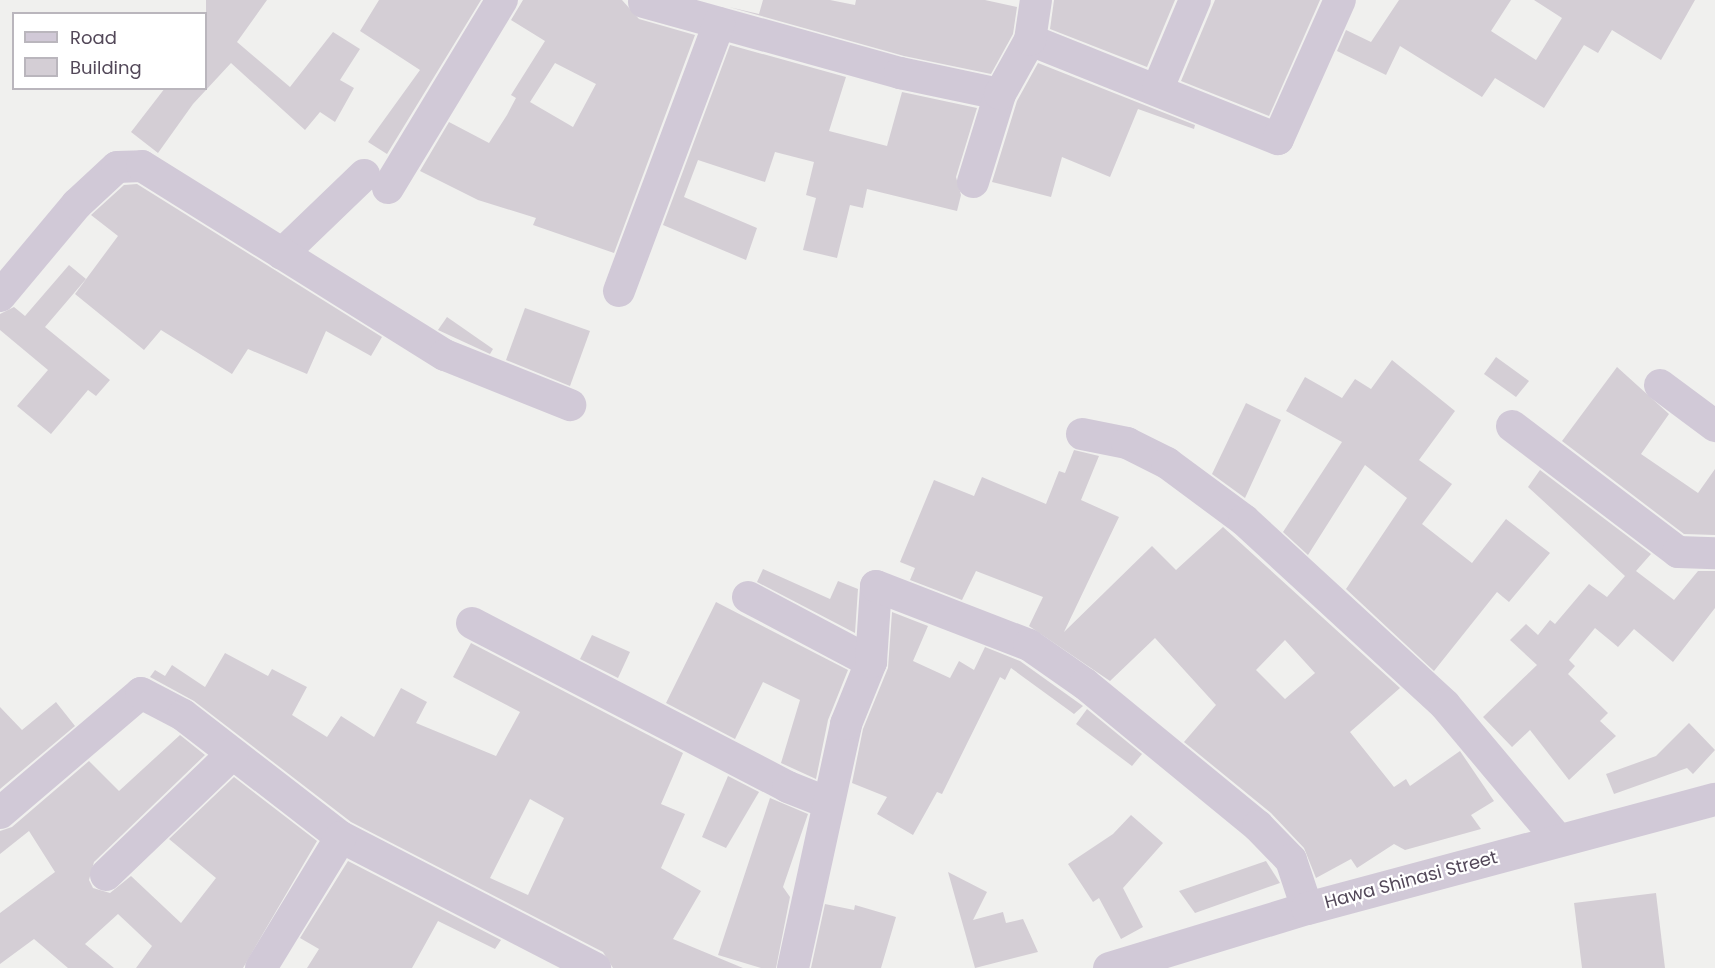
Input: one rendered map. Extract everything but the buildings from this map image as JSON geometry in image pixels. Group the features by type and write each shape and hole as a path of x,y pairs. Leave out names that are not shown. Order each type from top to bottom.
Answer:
{"street":[{"path":"282,254 376,182 502,0"},
{"path":"974,182 1000,94 1030,40 1036,0"},
{"path":"1158,87 1195,0"},
{"path":"1030,40 1158,87 1278,139 1340,0"},
{"path":"644,2 900,73 1000,94"},
{"path":"619,291 719,22"},
{"path":"0,296 77,204 117,166 142,166 445,355 570,405"},
{"path":"1660,385 1715,426"},
{"path":"1512,426 1678,552 1715,553"},
{"path":"1082,434 1127,443 1167,463 1244,520 1445,705 1559,841"},
{"path":"793,968 826,802 846,724 871,662 876,586 1029,645 1085,684 1258,826 1292,861 1307,908"},
{"path":"748,597 871,662"},
{"path":"472,623 788,787 826,802"},
{"path":"0,813 141,693 183,715 340,837 595,968"},
{"path":"106,875 232,754"},
{"name":"Hawa Shinasi Street","path":"1121,966 1307,908 1715,799"},
{"path":"261,968 340,837"}]}
